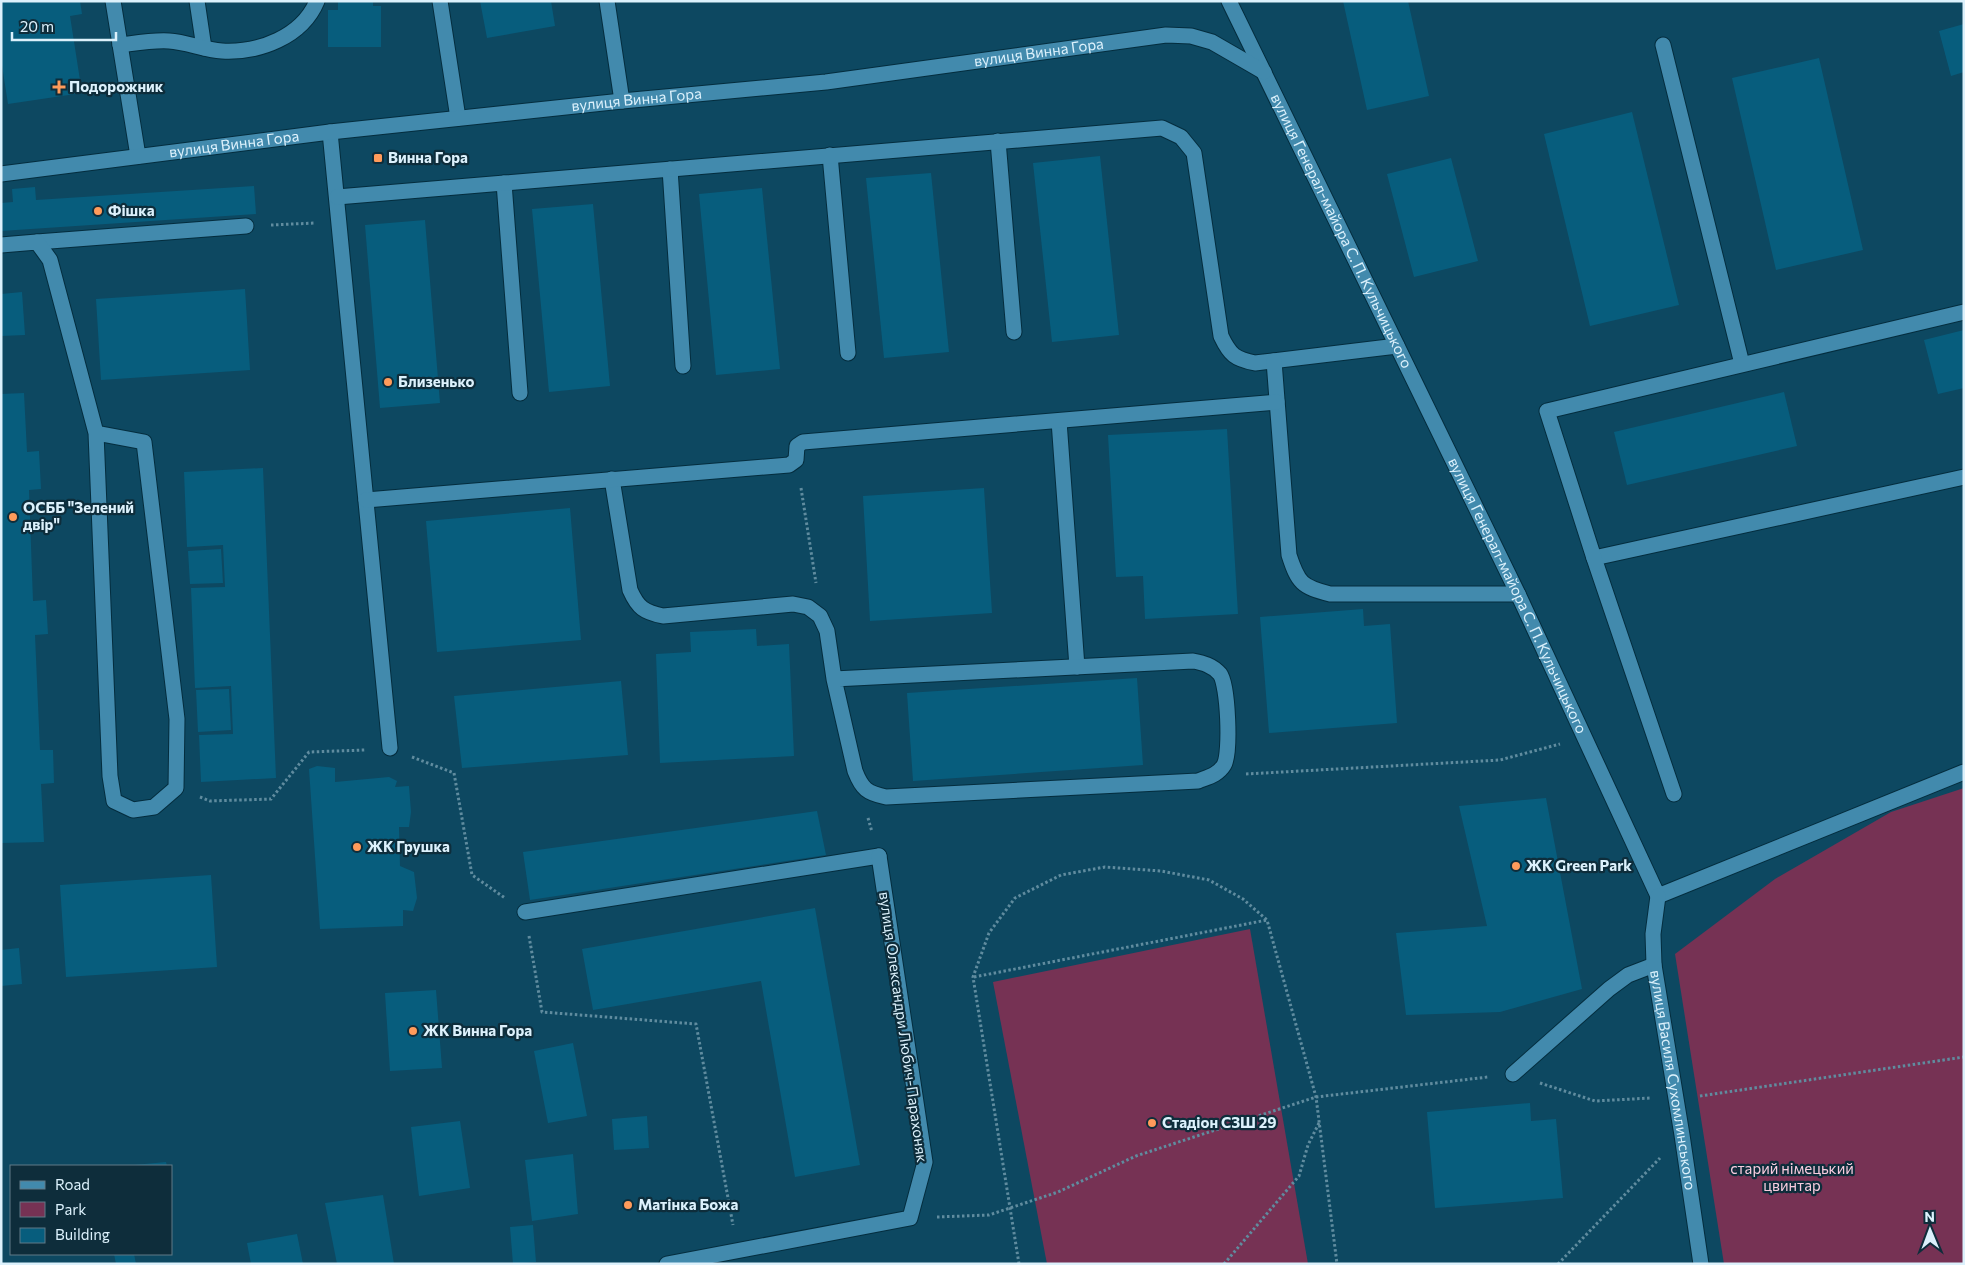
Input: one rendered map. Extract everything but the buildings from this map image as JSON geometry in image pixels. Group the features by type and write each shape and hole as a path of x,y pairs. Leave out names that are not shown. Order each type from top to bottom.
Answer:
{"street":[{"path":"113,1 138,156"},
{"path":"197,1 204,48"},
{"path":"120,44 169,41 222,51 258,47 281,39 299,28 312,12 317,1"},
{"path":"440,1 458,118"},
{"path":"607,1 622,101"},
{"name":"вулиця Генерал-майора С. П. Кульчицького","path":"1229,1 1518,594 1658,896"},
{"name":"вулиця Винна Гора","path":"1,174 330,132 622,101 826,82 1166,35 1191,36 1212,42 1264,72"},
{"path":"1663,44 1742,364"},
{"path":"336,197 1162,128 1181,137 1194,153 1221,336 1227,350 1240,360 1256,363 1397,346"},
{"path":"330,132 390,748"},
{"path":"998,141 1014,332"},
{"path":"830,156 848,353"},
{"path":"670,169 683,366"},
{"path":"504,183 520,393"},
{"path":"1,245 246,226"},
{"path":"37,242 50,260 96,433 110,776 114,801 133,810 154,807 176,788 178,719 144,442 96,433"},
{"path":"1674,794 1594,558 1547,411 1964,312"},
{"path":"1274,361 1288,555 1295,575 1310,589 1330,594 1518,594"},
{"path":"366,500 789,465 796,460 797,446 803,442 1277,402"},
{"path":"1059,421 1077,667"},
{"path":"1594,558 1964,477"},
{"path":"612,479 630,590 636,604 648,613 663,616 793,604 808,607 820,616 827,631 834,679 855,771 860,785 872,794 886,796 1198,781 1213,776 1224,764 1228,748 1225,690 1220,675 1208,664 1193,661 834,679"},
{"path":"1658,896 1964,772"},
{"name":"вулиця Олександри Любич-Парахоняк","path":"525,912 879,856 925,1162 910,1218"},
{"name":"вулиця Василя Сухомлинського","path":"1658,896 1653,934 1654,965 1701,1264"},
{"path":"1512,1074 1609,989 1628,975 1654,965"},
{"path":"667,1264 910,1218"}],"path":[{"path":"246,226 339,223"},
{"path":"796,460 811,544 820,616"},
{"path":"1213,776 1500,760 1585,738"},
{"path":"1019,1264 973,977 989,933 1015,898 1061,875 1105,867 1161,871 1209,880 1243,899 1267,920 1316,1097 1337,1264"},
{"path":"973,977 1267,920"},
{"path":"910,1218 989,1215 1058,1192 1136,1156 1316,1097 1512,1074 1595,1101 1691,1098 1964,1057"},
{"path":"1224,1264 1299,1176 1308,1145 1319,1123"},
{"path":"1558,1264 1682,1135"}],"green space":[{"name":"старий німецький цвинтар","path":"1964,788 1964,1264 1724,1264 1675,954 1775,879 1891,812"},
{"name":"Стадіон СЗШ 29","path":"1250,929 1308,1264 1047,1264 993,982"}],"place":[{"name":"Подорожник","path":"59,87"},
{"name":"Винна Гора","path":"378,158"},
{"name":"Фішка","path":"98,211"},
{"name":"Близенько","path":"388,382"},
{"name":"ОСББ \"Зелений двір\"","path":"13,517"},
{"name":"ЖК Грушка","path":"357,847"},
{"name":"ЖК Green Park","path":"1516,866"},
{"name":"ЖК Винна Гора","path":"413,1031"},
{"name":"Стадіон СЗШ 29","path":"1152,1123"},
{"name":"Матінка Божа","path":"628,1205"}]}
